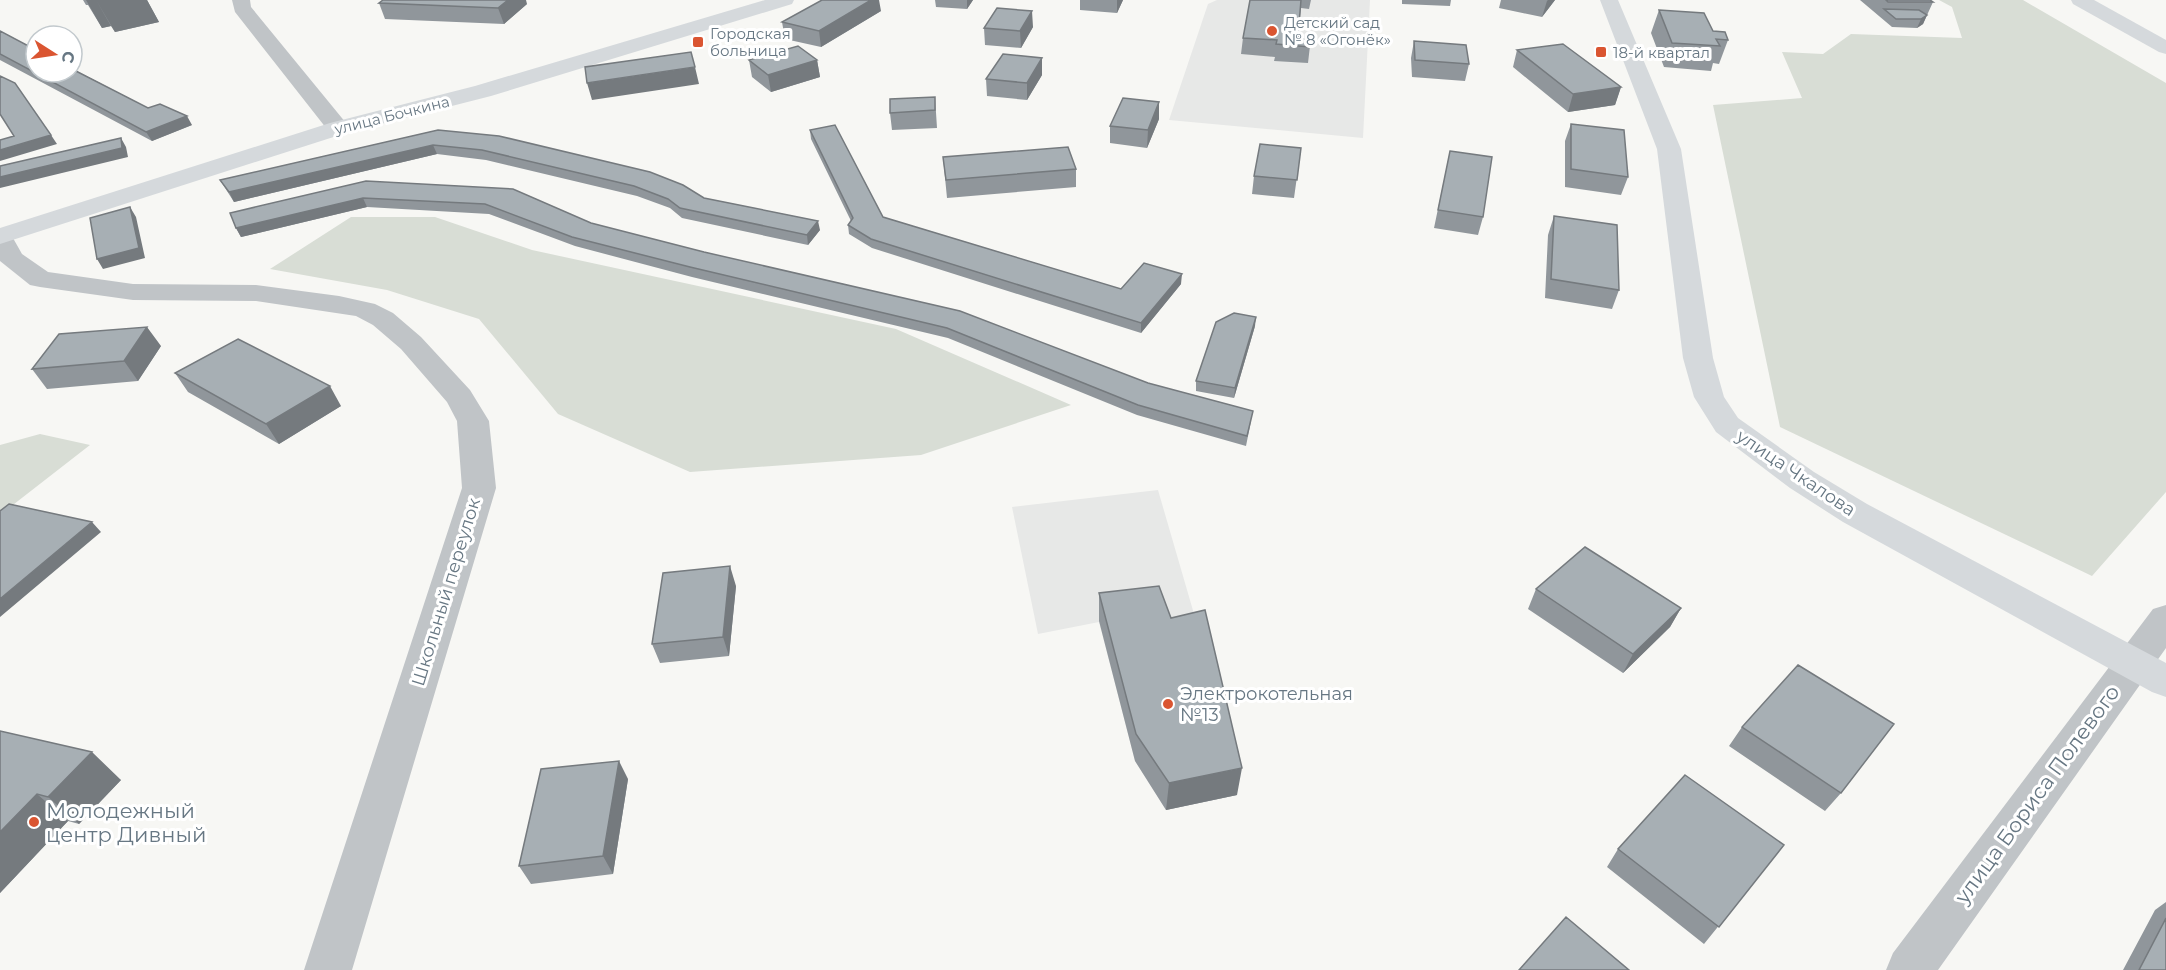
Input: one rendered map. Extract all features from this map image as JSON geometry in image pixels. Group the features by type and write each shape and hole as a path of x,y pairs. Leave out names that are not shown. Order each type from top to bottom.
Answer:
{"main road":[{"name":"улица Бочкина","path":"0,236 338,128 483,91 785,0"},
{"name":"улица Чкалова","path":"1609,0 1669,149 1698,358 1709,397 1727,425 1802,480 1855,513 2149,672"},
{"path":"2080,0 2166,48"}],"street":[{"path":"241,0 242,8 338,128"},
{"name":"Школьный переулок","path":"0,236 11,258 40,279 133,292 256,293 304,298 365,310 382,319 411,343 459,397 472,421 479,488 328,970"},
{"name":"улица Бориса Полевого","path":"1910,970 2149,672 2166,619"}],"shaded area":[{"path":"1217,0 1370,0 1363,138 1169,120 1208,4"},
{"path":"1939,0 2023,0 2166,83 2166,492 2092,576 1780,427 1713,105 1802,98 1782,52 1823,54 1851,34 1962,38 1952,7"},
{"path":"351,217 435,217 532,250 896,329 1071,405 921,455 690,472 558,414 479,319 387,290 270,269"},
{"path":"40,434 90,445 0,515 0,445"},
{"path":"1158,490 1201,638 1237,795 1166,810 1135,761 1099,622 1038,634 1012,507"}],"building":[{"path":"383,0 508,0 498,8 379,3"},
{"path":"822,0 871,0 819,31 782,22"},
{"name":"Детский сад № 8 «Огонёк»","path":"1250,0 1301,0 1298,36 1311,37 1310,47 1276,44 1277,40 1243,38"},
{"path":"1886,0 1930,0 1933,2 1888,2"},
{"path":"997,8 1032,11 1020,31 984,28"},
{"path":"1884,9 1919,10 1927,15 1921,19 1896,19"},
{"path":"1659,10 1704,13 1713,31 1725,32 1728,40 1716,39 1720,46 1672,43"},
{"path":"0,31 24,44 24,67 0,54"},
{"path":"1414,41 1466,45 1469,64 1415,60"},
{"path":"1563,44 1621,87 1573,94 1517,50"},
{"path":"798,46 817,60 768,75 749,60"},
{"path":"691,52 695,67 587,83 585,67"},
{"path":"1003,54 1042,58 1027,83 986,79"},
{"path":"84,75 148,108 160,104 187,116 146,132 56,84 84,84"},
{"path":"0,76 15,83 51,135 0,150 0,140 14,136 0,114"},
{"path":"935,97 935,110 890,113 890,99"},
{"path":"1123,98 1159,102 1148,130 1110,126"},
{"path":"1571,124 1624,130 1628,177 1571,169"},
{"path":"835,125 883,217 1121,289 1144,263 1182,274 1141,323 871,239 848,225 853,218 810,130"},
{"path":"438,130 499,136 650,172 683,185 704,198 818,221 807,235 680,208 668,199 634,186 482,150 433,145 229,192 220,180"},
{"path":"121,138 122,148 0,177 0,166"},
{"path":"1260,144 1301,148 1297,180 1254,176"},
{"path":"1068,147 1076,169 946,180 943,157"},
{"path":"1450,151 1492,157 1483,217 1438,210"},
{"path":"366,181 513,189 591,223 704,252 960,311 1148,383 1253,411 1247,436 1138,405 947,328 572,237 485,204 363,198 236,228 230,213"},
{"path":"130,207 139,248 97,259 90,218"},
{"path":"1554,216 1617,225 1619,290 1551,279"},
{"path":"1234,313 1256,317 1235,388 1196,381 1216,322"},
{"path":"147,327 124,361 32,369 59,334"},
{"path":"238,339 330,386 266,424 175,373"},
{"path":"9,504 92,522 0,599 0,511"},
{"path":"1585,547 1681,608 1633,654 1536,589"},
{"path":"730,566 723,637 652,644 663,573"},
{"name":"Электрокотельная №13","path":"1159,586 1171,618 1205,610 1242,768 1169,783 1136,734 1099,593"},
{"path":"1798,665 1894,724 1841,793 1742,727"},
{"path":"0,731 92,752 48,797 37,794 0,832"},
{"path":"619,761 603,856 519,866 541,769"},
{"path":"1685,775 1784,845 1719,927 1618,849"},
{"path":"1566,917 1629,970 1519,970"},
{"path":"2166,918 2166,970 2139,970"}],"place":[{"name":"Детский сад № 8 «Огонёк»","path":"1272,31"},
{"name":"Городская больница","path":"698,42"},
{"name":"18-й квартал","path":"1601,52"},
{"name":"Электрокотельная №13","path":"1168,704"},
{"name":"Молодежный центр Дивный","path":"34,822"}]}
